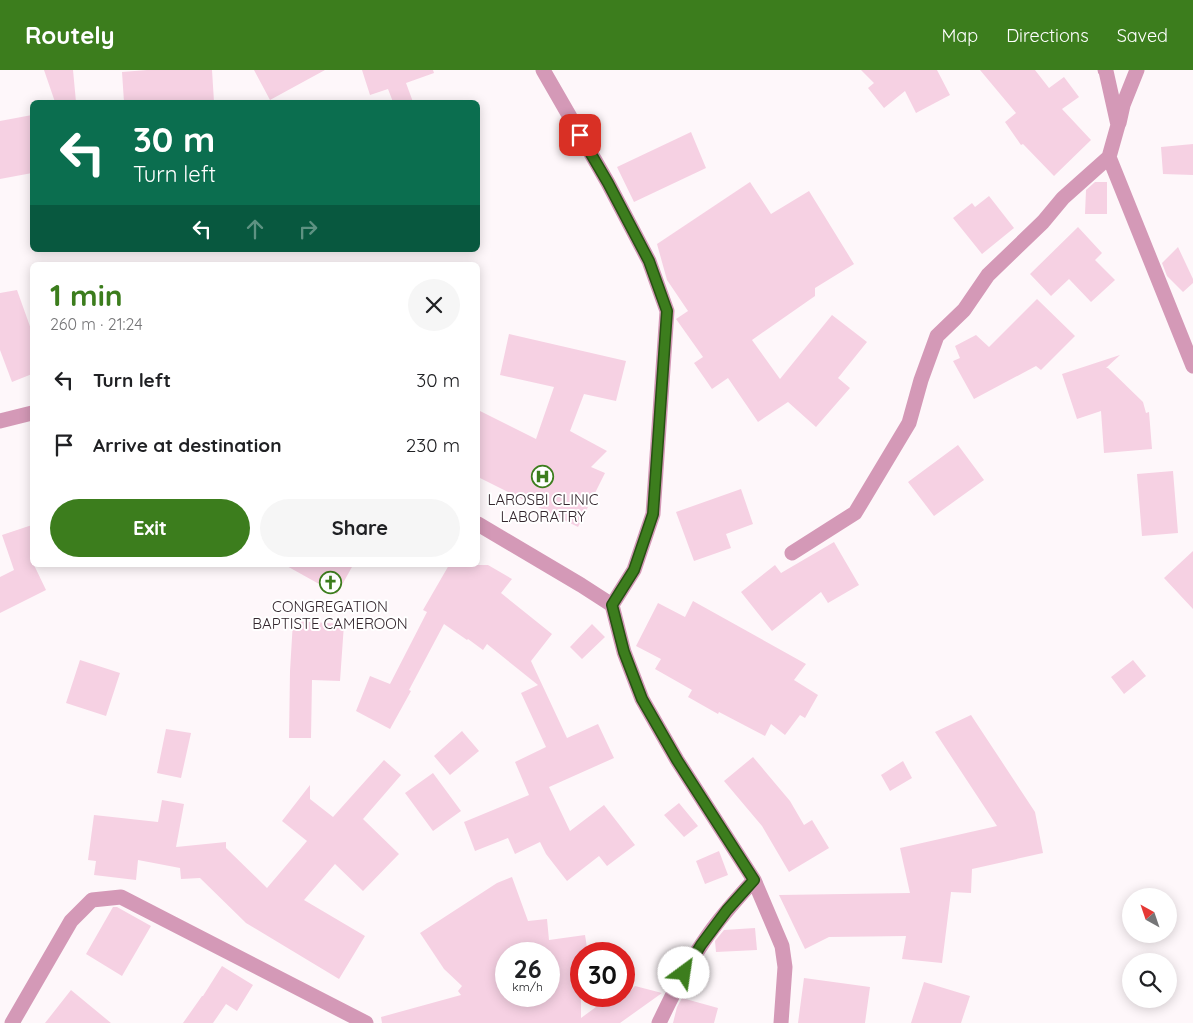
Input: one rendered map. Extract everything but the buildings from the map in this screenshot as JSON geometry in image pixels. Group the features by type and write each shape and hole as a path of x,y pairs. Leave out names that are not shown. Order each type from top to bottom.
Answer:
{"street":[{"path":"543,70 608,183 649,261 667,311 653,514 634,570 612,605"},
{"path":"1105,70 1118,125"},
{"path":"792,553 855,513 909,423 921,380 937,336 964,310 988,275 1043,222 1063,198 1109,157 1123,105 1137,70"},
{"path":"1109,157 1193,366"},
{"path":"0,421 30,414"},
{"path":"480,525 581,584 612,605 624,652 642,699 677,760 754,880 782,946 785,967 781,1023"},
{"path":"660,1023 676,987 701,945 727,910 754,880"},
{"path":"12,1023 71,921 92,900 121,897 366,1023"}],"place":[{"name":"LAROSBI CLINIC LABORATRY","path":"543,476"},
{"name":"CONGREGATION BAPTISTE CAMEROON","path":"330,583"}],"route":[{"path":"580,135 608,183 649,261 667,311 653,514 634,570 612,605 624,652 642,699 677,760 754,880 727,910 701,945 684,973"}]}
